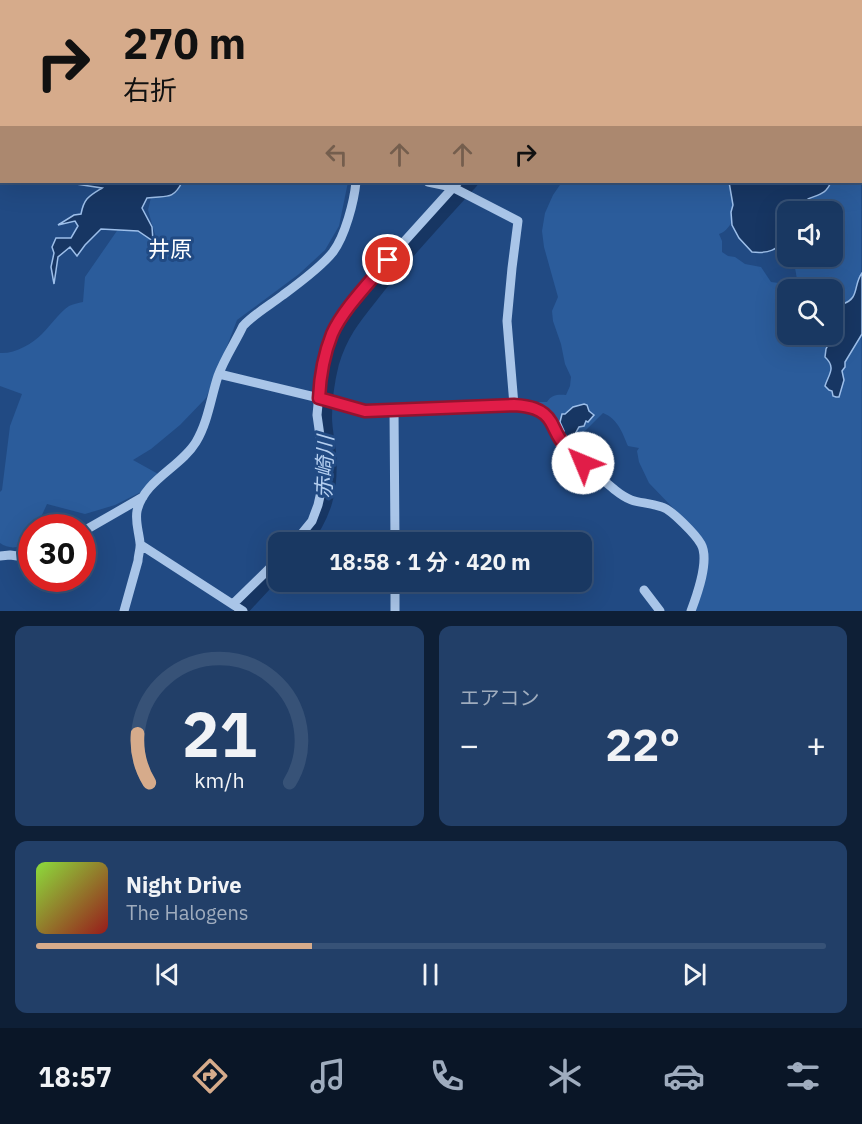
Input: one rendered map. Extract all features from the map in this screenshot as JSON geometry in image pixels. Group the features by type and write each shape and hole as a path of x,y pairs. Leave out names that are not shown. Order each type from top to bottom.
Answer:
{"street":[{"path":"124,611 141,545 136,519 143,497 152,485 184,458 196,442 219,374 243,326 290,291 335,250 346,224 356,183"},
{"path":"441,183 455,184 464,193 518,221 507,321 514,405"},
{"path":"303,532 312,521 318,505 325,471 317,415 320,383 332,334 351,304 455,184"},
{"path":"219,374 365,411 514,405 529,406 540,410 550,419 559,438 569,451 625,498 662,507 673,513 701,543 705,553 699,590 691,611"},
{"path":"394,409 395,532"},
{"path":"96,524 143,497"},
{"path":"141,545 243,611"},
{"path":"0,556 18,556"},
{"path":"233,604 268,570"},
{"path":"644,590 660,611"},
{"path":"395,592 395,611"}],"shaded area":[{"path":"70,183 182,183 172,195 147,198 142,208 152,227 153,241 138,231 101,229 77,256 70,247 58,257 54,284 51,267 54,253 52,247 56,238 71,238 78,226 75,221 58,225 74,215 81,214 88,198 102,188"},
{"path":"175,183 348,183 339,226 325,250 299,274 237,320 206,398 180,425 151,449 133,460 160,475 147,489 115,505 85,514 47,504 42,514 18,514 18,547 5,546 0,543 0,492 10,426 22,394 0,386 0,353 11,352 28,345 42,334 65,309 83,302 85,277 121,225 146,229 158,245 148,210 153,189"},
{"path":"561,183 731,183 736,201 735,211 730,225 719,234 722,241 722,252 745,264 761,267 771,282 777,283 777,345 843,345 843,279 797,279 795,267 843,267 843,201 806,201 828,183 861,183 862,611 688,611 706,547 700,536 649,483 639,462 637,451 639,448 628,446 616,422 603,413 578,438 568,439 562,435 550,413 534,402 547,402 555,396 566,395 571,377 553,321 552,311 558,297 544,247 542,231 545,213","holes":["582,405 589,408 594,415 568,436 561,424"]},
{"path":"729,183 830,183 825,191 807,201 777,201 777,247 768,252 752,252 739,238 732,225 733,205"},
{"path":"862,273 862,334 845,362 842,371 844,380 839,397 836,397 825,386 831,368 825,357 826,349 828,345 843,345 843,304 854,295"},
{"path":"584,404 594,415 588,422 586,421 584,426 579,427 575,434 568,437 563,433 560,422 562,414 573,407"}],"waterway":[{"name":"赤崎川","path":"312,532 322,512 328,490 330,466 325,422 326,403 328,382 336,351 346,330 358,313 470,183"},
{"name":"赤崎川","path":"240,611 268,581"}],"district":[{"name":"井原","path":"170,248"}],"route":[{"path":"388,260 351,304 332,334 325,357 319,398 365,411 529,406 540,410 550,419 559,438 583,463"}]}
